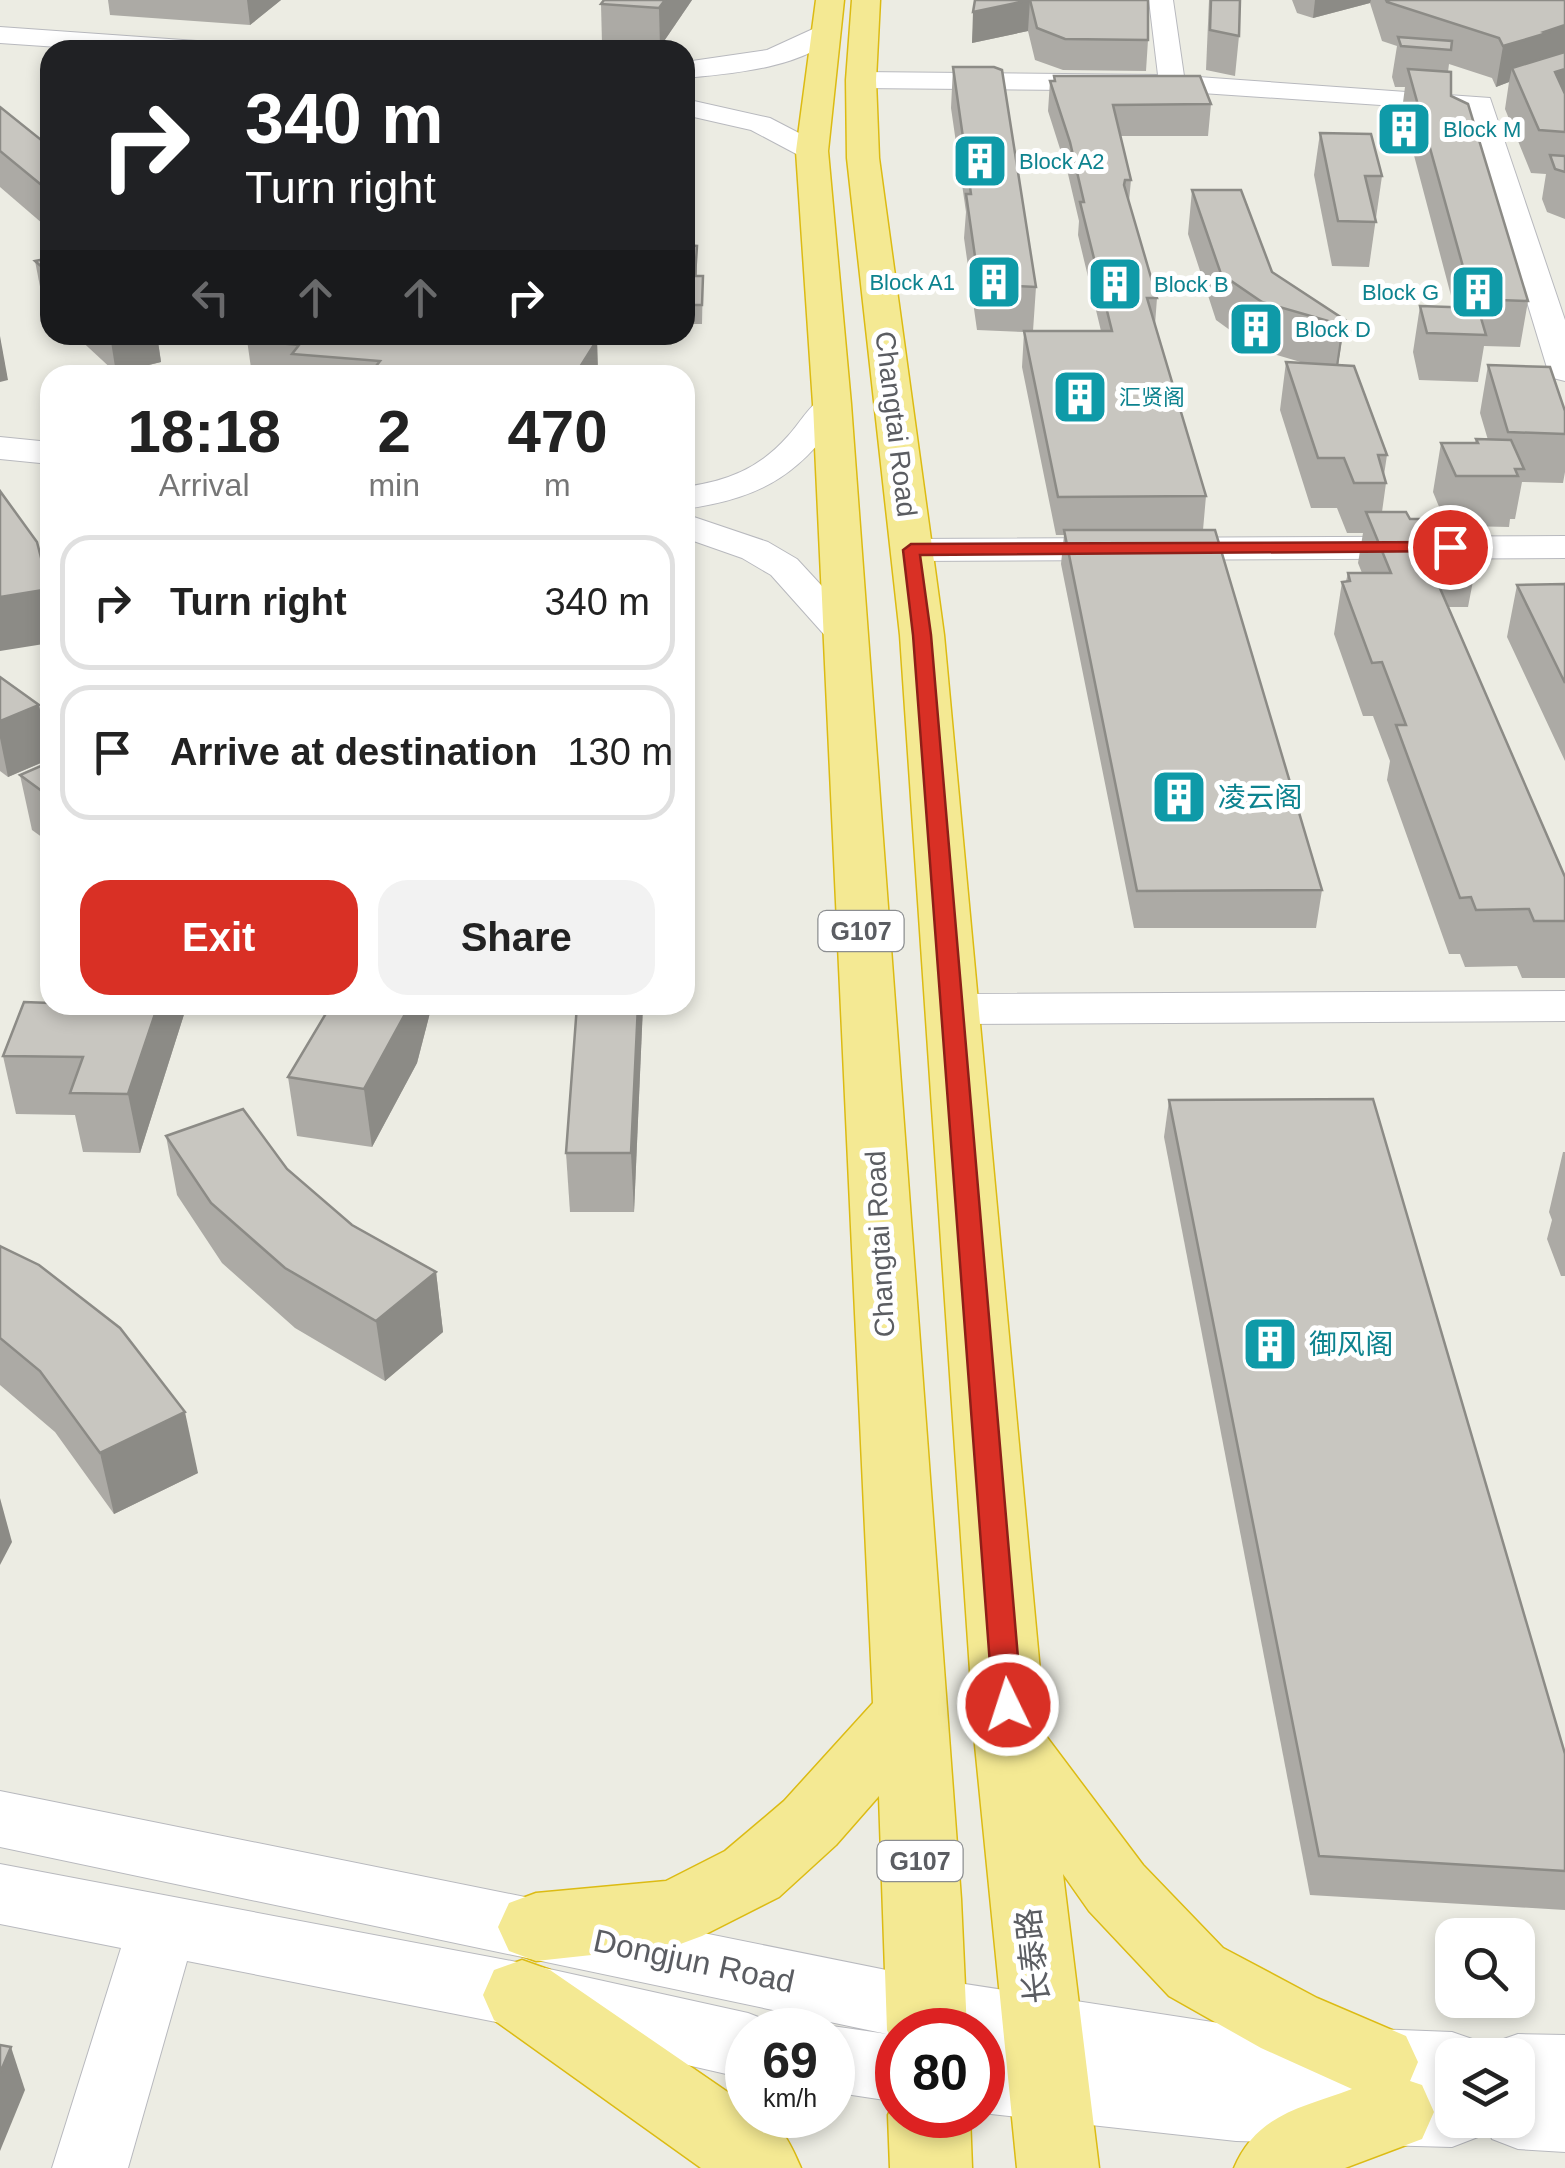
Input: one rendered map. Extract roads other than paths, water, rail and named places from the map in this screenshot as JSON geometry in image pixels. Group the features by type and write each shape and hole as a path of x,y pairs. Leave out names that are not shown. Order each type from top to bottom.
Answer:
{"highway":[{"name":"Changtai Road","path":"830,0 812,151 832,404 909,1711"},
{"name":"Changtai Road","path":"866,0 861,80 864,158 922,635 1011,1745"},
{"path":"760,2168 748,2154 648,2080 529,1961 675,1913 752,1874 810,1823 909,1711"},
{"name":"G107","path":"909,1711 923,1899 918,2008"},
{"path":"1011,1745 1116,1888 1196,1972 1419,2088"},
{"name":"长泰路","path":"1011,1745 1024,2065 1058,2168"},
{"path":"1275,2168 1307,2144 1419,2088"},
{"path":"929,2138 930,2168"}],"street":[{"path":"1160,0 1172,83"},
{"path":"695,69 752,63 791,52 826,31"},
{"path":"0,35 70,40"},
{"path":"0,45 40,48"},
{"path":"861,80 1172,83 1480,104 1514,93"},
{"path":"1480,104 1565,372"},
{"path":"695,109 760,124 812,151"},
{"path":"1505,184 1545,186"},
{"path":"695,495 772,474 790,459 832,404"},
{"path":"0,448 40,452"},
{"path":"695,529 754,550 784,568 843,632"},
{"path":"911,550 1565,547"},
{"path":"953,1023 1565,1006"},
{"path":"953,1023 1565,1033"},
{"name":"Dongjun Road","path":"0,1820 529,1961 875,2028"},
{"name":"Dongjun Road","path":"0,1894 162,1926 529,1961 725,2037"},
{"path":"90,2168 162,1926"},
{"name":"Dongjun Road","path":"1024,2065 1236,2107 1419,2088"},
{"path":"1535,2067 1565,2068"},
{"path":"1535,2116 1565,2118"}],"place":[{"name":"Block M","path":"1404,129"},
{"name":"Block A2","path":"980,161"},
{"name":"Block A1","path":"994,282"},
{"name":"Block B","path":"1115,284"},
{"name":"Block G","path":"1478,292"},
{"name":"Block D","path":"1256,329"},
{"name":"汇贤阁","path":"1080,397"},
{"name":"凌云阁","path":"1179,797"},
{"name":"御风阁","path":"1270,1344"}]}
